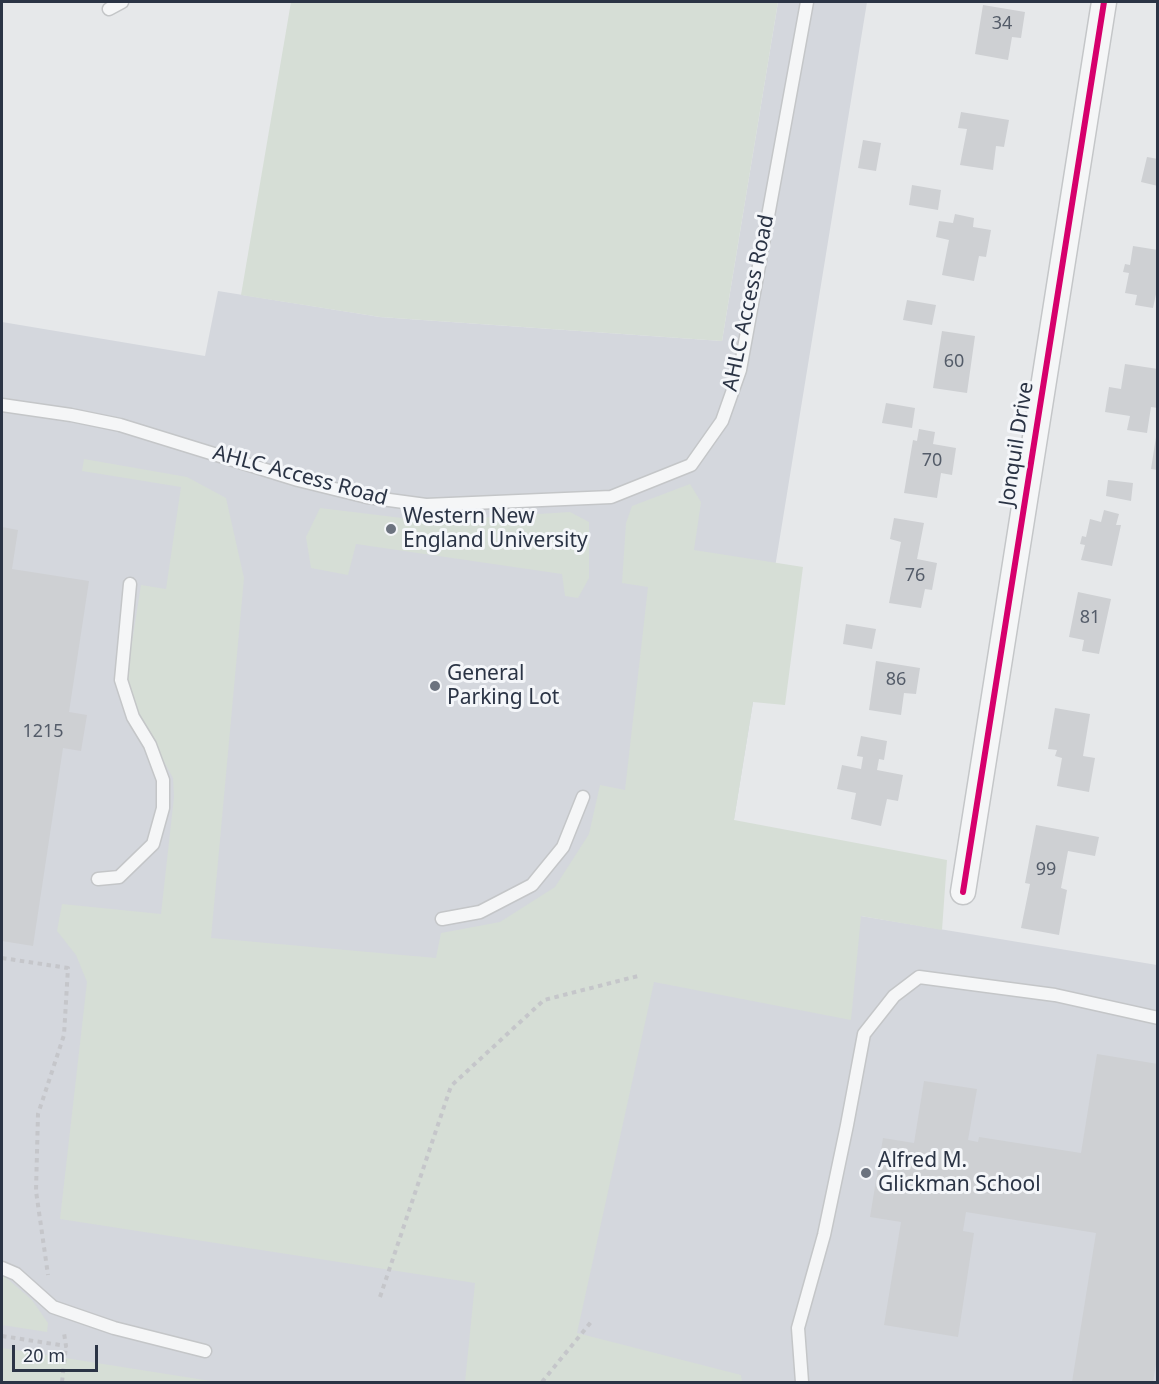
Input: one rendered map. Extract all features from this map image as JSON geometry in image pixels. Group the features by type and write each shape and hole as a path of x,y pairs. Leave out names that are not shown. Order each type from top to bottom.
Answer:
{"street":[{"name":"Jonquil Drive","path":"963,892 1104,2"}],"lane":[{"path":"109,9 122,2"},
{"name":"AHLC Access Road","path":"2,405 120,425 310,483 367,497 426,505 611,497 691,465 722,421 740,370 807,2"},
{"path":"98,879 119,877 153,844 163,808 163,780 150,745 133,717 120,680 130,584"},
{"path":"442,920 480,912 532,885 563,846 583,797"},
{"path":"802,1383 798,1328 824,1235 864,1034 894,996 920,977 1055,996 1158,1018"},
{"path":"2,1268 16,1275 53,1307 114,1328 205,1351"}],"path":[{"path":"2,958 68,968 63,1035 38,1114 36,1191 53,1307 63,1322 66,1346 62,1383"},
{"path":"380,1297 451,1086 544,1000 638,976"},
{"path":"542,1383 591,1322"},
{"path":"2,1336 66,1346"}],"shaded area":[{"path":"291,2 778,2 722,341 380,317 241,295"},
{"name":"Western New England University","path":"778,2 867,2 722,893 1157,965 1157,1382 2,1382 2,322 205,356 218,291 380,317 722,341"},
{"path":"84,459 187,477 226,498 244,578 211,938 436,958 441,933 500,922 555,887 589,834 600,785 625,790 648,587 622,583 626,523 632,506 690,484 701,502 694,550 803,567 785,705 753,702 734,820 947,860 942,930 861,916 851,1020 654,982 577,1333 741,1375 742,1382 465,1382 475,1283 60,1219 87,982 76,955 57,931 62,904 161,914 174,797 173,778 133,706 126,680 141,585 166,589 181,487 82,471"},
{"path":"320,508 427,521 570,512 589,522 589,578 578,598 565,596 562,574 356,544 348,575 311,568 306,537"},
{"path":"2,1274 32,1300 48,1323 47,1332 2,1325"},
{"path":"2,1348 217,1382 2,1382"}],"building":[{"path":"983,5 1025,12 1021,38 1012,37 1008,60 975,54"},
{"path":"961,112 1009,120 1004,147 996,146 993,170 960,165 967,129 958,128"},
{"path":"863,140 881,143 876,171 858,168"},
{"path":"1147,157 1158,159 1158,186 1141,182"},
{"path":"912,185 941,190 938,210 909,205"},
{"path":"955,214 974,218 973,227 991,230 986,257 979,256 974,281 942,275 949,240 936,237 939,221 953,223"},
{"path":"1133,246 1158,250 1158,285 1153,308 1135,305 1137,295 1125,293 1129,273 1123,272 1125,264 1130,265"},
{"path":"907,300 936,305 932,325 903,320"},
{"path":"942,331 975,336 967,393 933,388"},
{"path":"1125,364 1158,369 1158,408 1151,407 1147,433 1127,430 1130,416 1105,412 1109,387 1121,389"},
{"path":"886,403 915,408 912,428 882,423"},
{"path":"919,429 935,432 933,444 956,448 952,475 941,473 937,498 904,493 913,440 917,441"},
{"path":"1156,437 1158,437 1158,470 1151,469"},
{"path":"1108,480 1133,483 1131,501 1106,496"},
{"path":"1104,510 1119,514 1116,525 1121,525 1112,566 1081,560 1085,545 1080,544 1082,536 1086,537 1090,519 1101,522"},
{"path":"894,518 924,523 917,559 937,563 932,590 925,589 921,608 889,603 901,542 890,539"},
{"path":"2,527 18,530 12,569 89,581 69,712 87,715 81,751 63,748 33,946 2,941"},
{"path":"1078,592 1111,599 1099,654 1082,651 1084,640 1069,637"},
{"path":"846,624 876,629 872,649 843,644"},
{"path":"876,661 920,668 916,694 904,693 901,715 869,710"},
{"path":"1055,708 1090,714 1083,756 1095,758 1089,792 1057,786 1062,758 1055,756 1057,750 1048,749"},
{"path":"861,736 887,741 884,760 879,759 877,770 903,775 898,801 887,799 881,826 851,819 856,793 837,789 842,765 861,769 863,757 857,756"},
{"path":"1036,825 1099,837 1095,856 1068,851 1061,888 1067,890 1059,935 1021,928 1030,884 1025,883"},
{"path":"1097,1054 1158,1064 1158,1352 1153,1382 1072,1382 1096,1233 966,1212 963,1231 974,1233 958,1337 884,1325 901,1222 870,1217 883,1138 914,1143 924,1081 977,1089 968,1140 978,1142 979,1137 1081,1153"}],"cycle path":[{"path":"963,892 1104,2"}],"place":[{"name":"Western New England University","path":"391,529"},
{"name":"General Parking Lot","path":"435,686"},
{"name":"Alfred M. Glickman School","path":"866,1173"}]}
